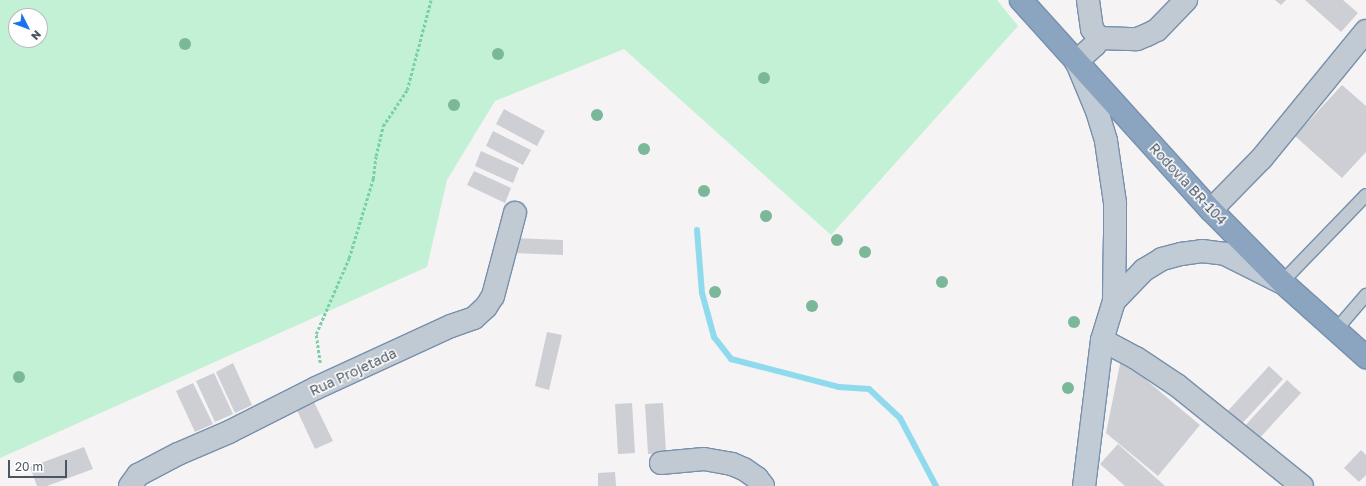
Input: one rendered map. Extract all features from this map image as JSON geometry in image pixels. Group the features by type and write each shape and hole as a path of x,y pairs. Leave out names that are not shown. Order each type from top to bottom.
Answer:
{"highway":[{"name":"Rodovia BR-104","path":"1021,0 1210,210 1282,282 1335,331 1366,357"}],"main road":[{"path":"1076,62 1097,111 1106,141 1115,203 1114,301 1102,340 1084,486"},
{"path":"1114,301 1144,270 1162,259 1202,251 1225,254 1282,282"}],"street":[{"path":"1088,0 1092,29 1099,38"},
{"path":"1099,38 1137,39 1147,35 1157,30 1186,0"},
{"path":"1210,210 1262,158 1366,31"},
{"path":"1076,62 1095,45 1099,38"},
{"name":"Rua Projetada","path":"131,484 138,475 151,467 229,432 316,388 452,326 474,318 486,307 493,296 515,213"},
{"path":"1102,340 1136,358 1178,386 1302,486"},
{"path":"661,463 704,459 732,464 750,473 763,486"}],"lane":[{"path":"1282,282 1366,195"},
{"path":"1335,331 1366,295"}],"path":[{"path":"316,388 321,368 316,334 348,258 373,179 376,156 383,126 407,90 431,0"}],"green space":[{"path":"0,0 997,0 1018,26 831,235 624,49 495,101 447,180 427,267 0,458"}],"building":[{"path":"1275,0 1286,0 1281,5"},
{"path":"1305,0 1343,0 1358,13 1341,32"},
{"path":"1342,85 1366,106 1366,152 1342,178 1295,136"},
{"path":"504,109 545,131 537,146 496,124"},
{"path":"493,131 531,150 523,165 486,146"},
{"path":"481,151 519,168 513,183 475,166"},
{"path":"474,171 511,188 505,203 467,185"},
{"path":"513,238 563,240 563,255 513,253"},
{"path":"547,332 562,335 549,390 535,386"},
{"path":"1121,359 1200,425 1158,476 1106,433"},
{"path":"233,363 252,405 235,413 216,372"},
{"path":"1269,366 1283,379 1239,427 1225,414"},
{"path":"214,373 233,414 215,422 196,381"},
{"path":"1287,380 1301,393 1257,441 1243,428"},
{"path":"193,383 213,424 195,432 176,391"},
{"path":"313,400 333,441 315,449 296,408"},
{"path":"632,403 635,453 618,454 615,404"},
{"path":"663,403 666,453 648,454 645,404"},
{"path":"1118,444 1165,486 1125,486 1100,464"},
{"path":"84,447 93,469 47,486 37,486 30,467"},
{"path":"1361,450 1366,455 1366,475 1359,482 1344,468"},
{"path":"615,472 616,486 598,486 598,473"}],"waterway":[{"path":"697,230 702,293 714,337 731,359 839,387 869,389 900,418 936,486"}]}
